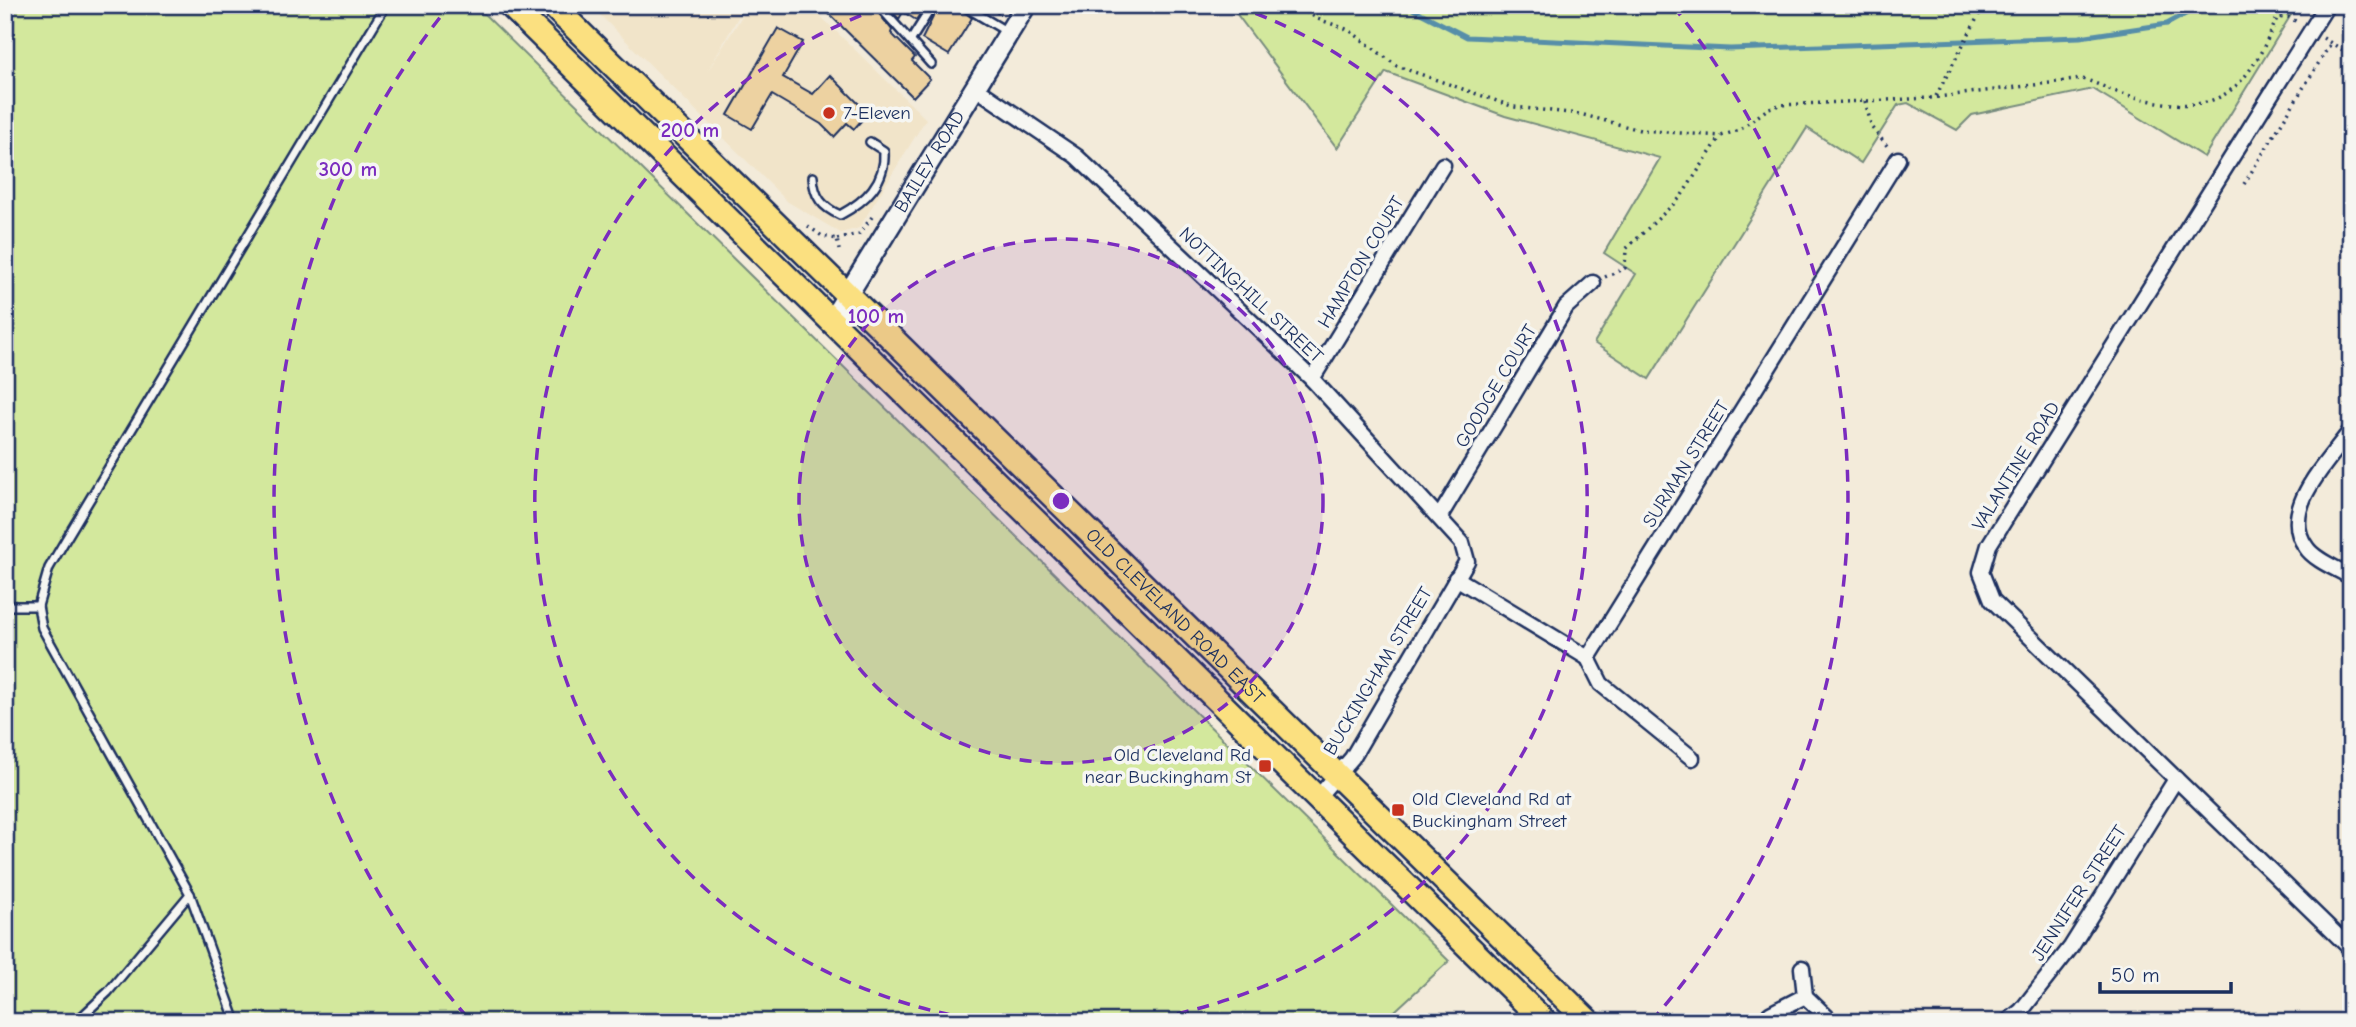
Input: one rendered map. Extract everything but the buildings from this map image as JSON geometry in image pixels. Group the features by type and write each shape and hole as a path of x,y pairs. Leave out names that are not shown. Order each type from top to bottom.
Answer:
{"main road":[{"name":"OLD CLEVELAND ROAD EAST","path":"510,5 1545,1022"},
{"name":"OLD CLEVELAND ROAD EAST","path":"552,5 1589,1022"}],"street":[{"name":"BAILEY ROAD","path":"832,320 1026,5"},
{"name":"VALANTINE ROAD","path":"2327,5 1989,545 1981,572 1992,600 2351,949"},
{"name":"NOTTINGHILL STREET","path":"976,89 1076,156 1312,379 1440,516 1462,543 1467,561"},
{"name":"SURMAN STREET","path":"1588,657 1898,159"},
{"name":"HAMPTON COURT","path":"1312,379 1443,165"},
{"name":"GOODGE COURT","path":"1440,516 1566,307 1592,283"},
{"path":"2351,430 2300,503 2296,530 2307,550 2351,577"},
{"name":"BUCKINGHAM STREET","path":"1317,798 1352,758 1467,561"},
{"path":"1456,578 1588,657 1601,684 1692,758"},
{"name":"JENNIFER STREET","path":"2007,1022 2021,1011 2071,947 2176,779"},
{"path":"1802,968 1805,996 1832,1022"},
{"path":"1770,1014 1805,996"},
{"path":"2348,1022 2351,1017"}],"lane":[{"path":"236,1022 190,894 42,628 38,606 50,568 66,539 386,5"},
{"path":"878,5 931,64"},
{"path":"911,40 933,5"},
{"path":"962,5 1010,33"},
{"path":"813,177 814,192 826,209 840,215 859,205 878,183 885,166 884,151 870,142"},
{"path":"5,606 38,606"},
{"path":"76,1022 118,982 190,894"}],"path":[{"path":"1294,5 1318,19 1349,30 1397,66 1411,73 1514,107 1580,114 1640,130 1721,136 1739,130 1769,108 1780,105 1935,97 2082,79 2100,83 2115,91 2181,106 2209,103 2250,73 2277,18 2288,17 2351,55"},
{"path":"1935,97 1977,23 1984,5"},
{"path":"2244,184 2330,43"},
{"path":"1865,101 1872,128 1898,159"},
{"path":"1592,283 1625,268 1626,248 1680,198 1721,136"}],"shaded area":[{"path":"590,5 745,5 707,72 749,5 809,5 926,119 859,228 841,233 788,202"}],"green space":[{"path":"5,5 475,5 1449,961 1383,1022 5,1022"},
{"path":"1230,5 2297,5 2204,157 2093,89 1972,115 1957,130 1908,103 1898,105 1861,163 1807,128 1649,379 1594,343 1636,274 1604,253 1660,158 1505,116 1386,72 1337,148"}],"waterway":[{"path":"1405,5 1467,37 1730,49 2080,37 2167,24 2202,5"}],"place":[{"name":"7-Eleven","path":"829,113"},
{"name":"Old Cleveland Rd near Buckingham St","path":"1265,766"},
{"name":"Old Cleveland Rd at Buckingham Street","path":"1398,810"}]}
